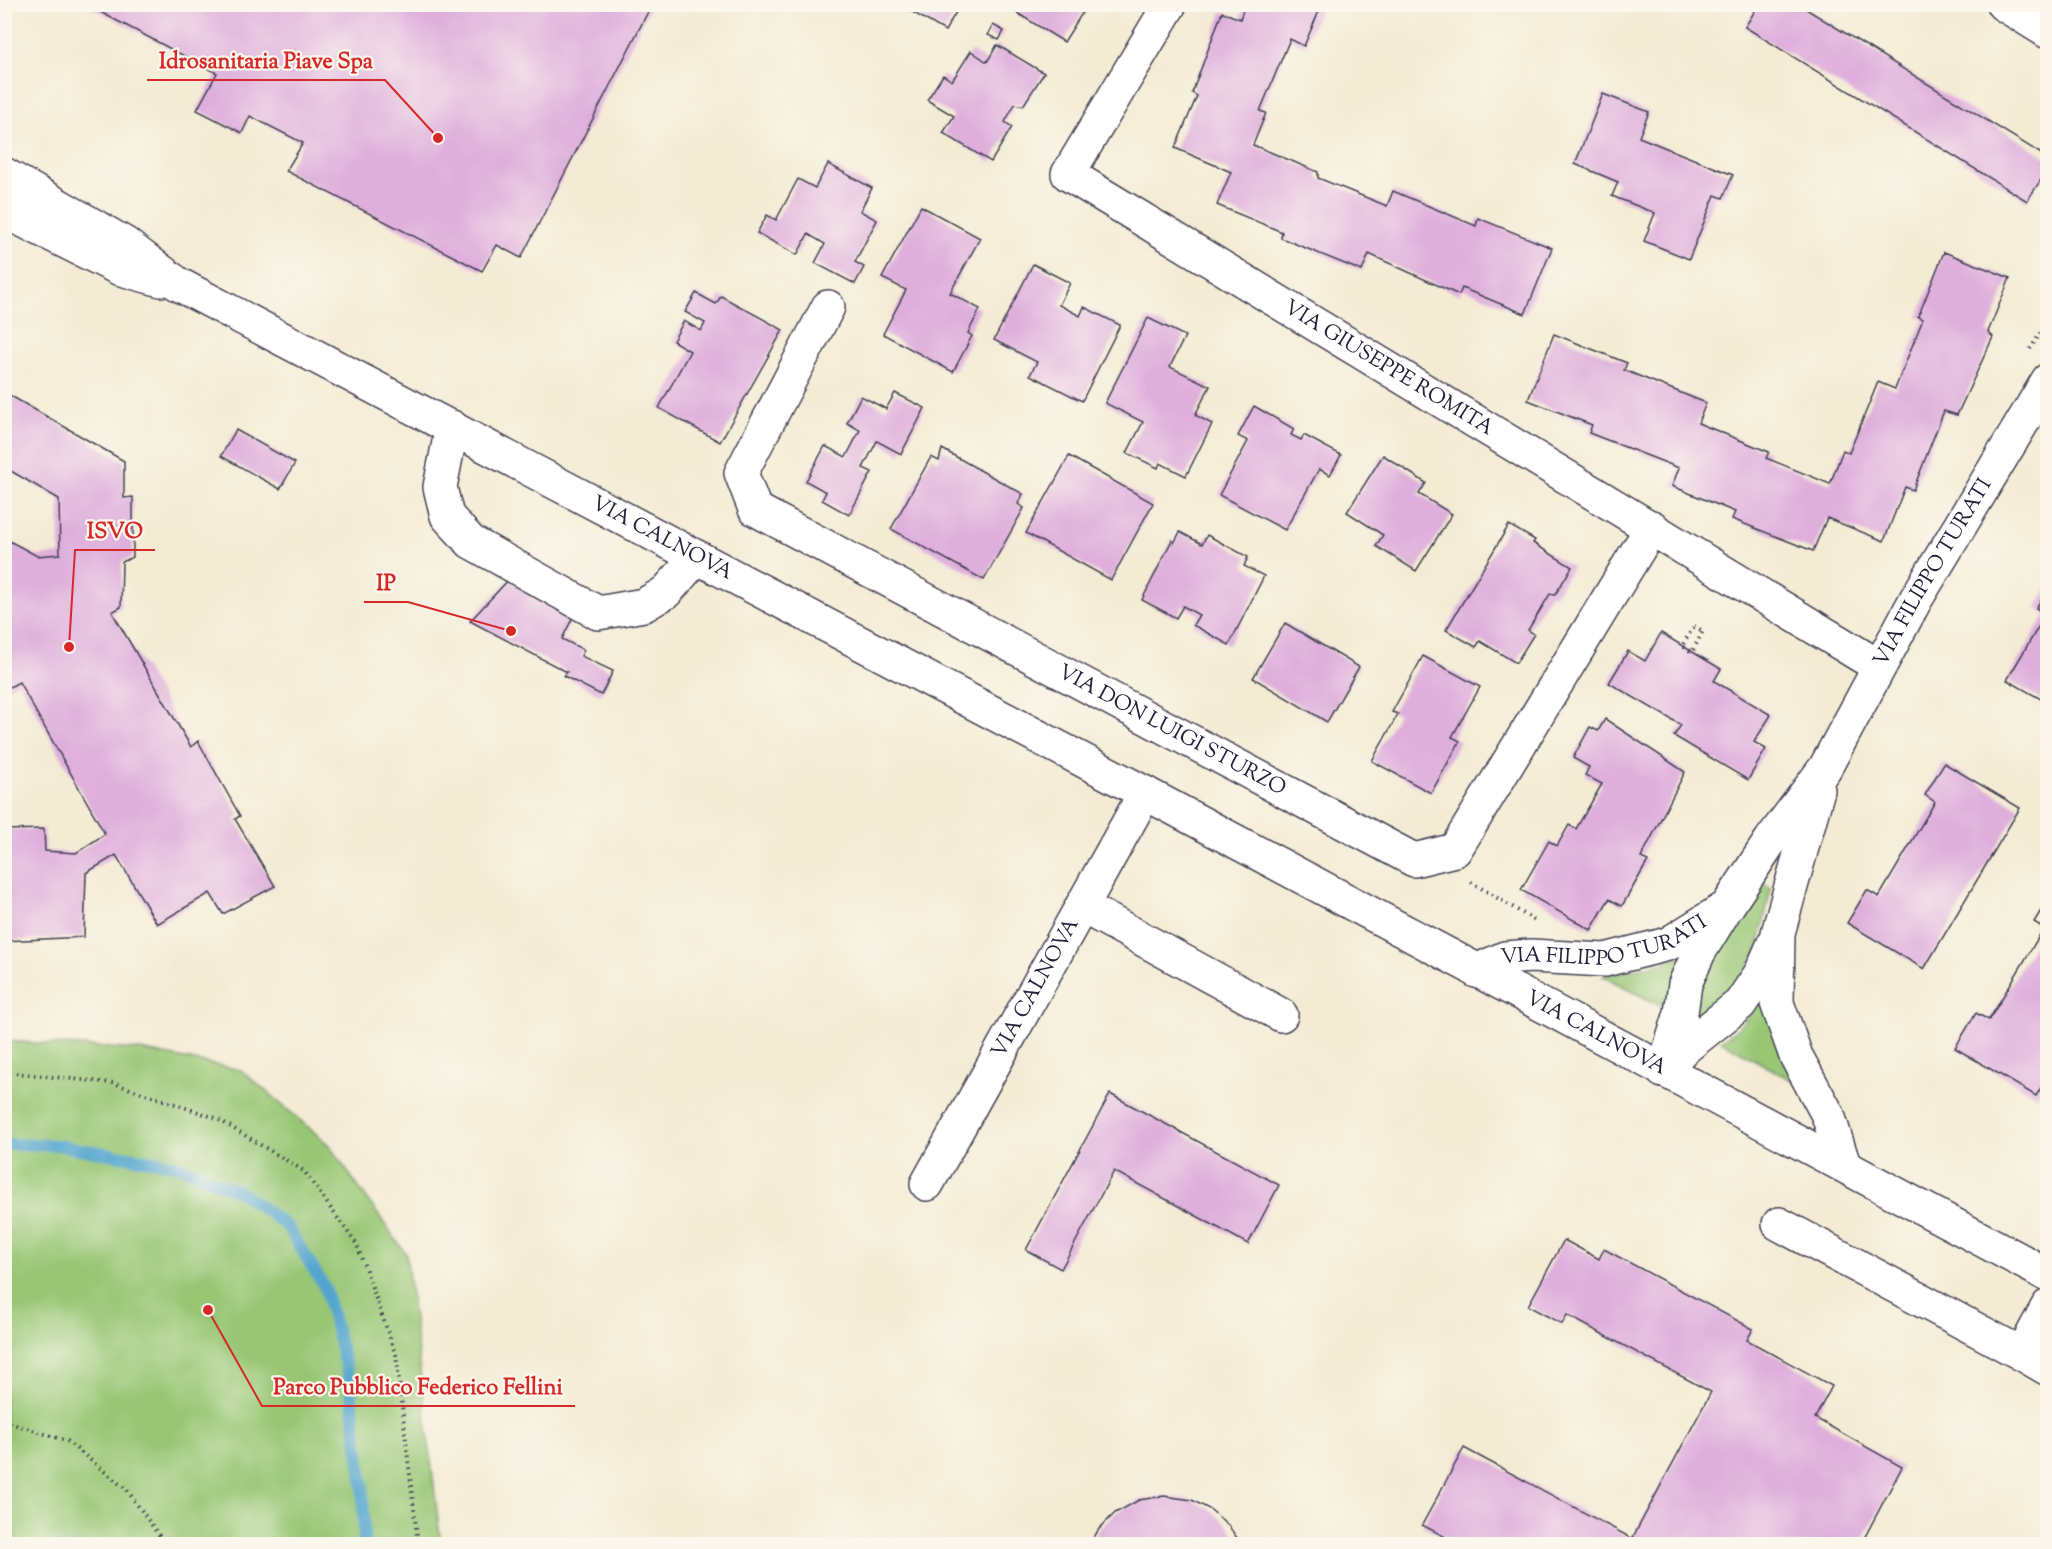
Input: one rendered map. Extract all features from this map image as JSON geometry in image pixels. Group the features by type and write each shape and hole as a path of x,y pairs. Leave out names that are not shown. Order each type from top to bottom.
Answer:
{"street":[{"name":"VIA GIUSEPPE ROMITA","path":"1170,4 1068,174 1878,666"},
{"path":"2002,4 2048,32"},
{"name":"VIA CALNOVA","path":"4,174 124,243 178,284 1145,793 2048,1275"},
{"name":"VIA CALNOVA","path":"4,191 13,196 47,199"},
{"name":"VIA CALNOVA","path":"4,211 118,268 178,284"},
{"name":"VIA DON LUIGI STURZO","path":"828,308 741,473 755,509 1414,860 1455,850 1652,527"},
{"name":"VIA FILIPPO TURATI","path":"1663,1071 1681,1014 1685,984 1699,952 1771,840 1825,768 1878,666 2048,380"},
{"path":"452,427 440,487 447,516 471,542 598,613 645,605 666,592 697,557"},
{"name":"VIA FILIPPO TURATI","path":"1663,1071 1682,1050 1740,1004 1761,974 1778,933 1789,885 1825,768"},
{"name":"VIA CALNOVA","path":"927,1184 1145,793"},
{"path":"1082,906 1281,1015"},
{"name":"VIA FILIPPO TURATI","path":"1476,971 1505,958 1531,956 1605,960 1668,944 1727,907"},
{"name":"VIA FILIPPO TURATI","path":"1778,933 1778,1003 1796,1056 1828,1115 1844,1165"},
{"path":"1779,1224 2035,1362 2048,1306"}],"path":[{"path":"2028,351 2048,322"},
{"path":"1694,626 1703,631 1692,651 1682,646 1694,626"},
{"path":"1463,877 1543,925"},
{"path":"4,1072 113,1083 216,1118 304,1171 357,1245 396,1355 418,1545"},
{"path":"4,1421 68,1441 127,1490 165,1545"}],"green space":[{"path":"1764,883 1771,888 1758,948 1735,991 1695,1025 1696,994 1713,957"},
{"path":"1688,950 1670,1011 1603,976 1665,962"},
{"path":"1764,999 1795,1082 1721,1041 1738,1028"},
{"path":"4,1041 140,1050 241,1070 328,1144 406,1254 441,1544 5,1544"}],"building":[{"path":"85,4 652,4 521,258 497,245 482,271 286,171 303,143 250,116 242,133 197,110 217,73"},
{"path":"910,4 954,4 959,7 945,31 907,9"},
{"path":"1022,4 1082,4 1086,7 1064,42 1017,13"},
{"path":"1245,4 1322,4 1304,46 1290,39 1260,111 1266,113 1253,145 1318,172 1318,178 1387,206 1393,191 1476,226 1478,218 1552,248 1525,314 1462,288 1459,295 1369,254 1362,271 1281,238 1282,232 1217,205 1231,172 1175,148 1197,96 1192,93 1222,12 1240,19"},
{"path":"1759,4 1798,4 2048,158 2048,169 2027,201 1745,27"},
{"path":"993,25 1004,31 999,40 988,35"},
{"path":"997,45 1044,73 1023,106 1015,104 1005,122 1012,127 991,162 943,133 954,116 927,100 943,75 952,81 971,51 987,62"},
{"path":"1603,94 1649,112 1639,137 1733,175 1723,198 1715,195 1689,259 1644,241 1655,213 1612,196 1618,182 1575,164"},
{"path":"828,164 872,188 860,211 877,220 855,262 864,267 855,284 815,263 825,244 808,234 797,255 757,233 767,215 776,220 798,179 815,188"},
{"path":"921,206 980,238 950,293 980,309 968,333 972,336 953,372 883,334 906,290 882,278"},
{"path":"1944,252 2010,278 1988,332 1993,337 1957,415 1944,411 1913,490 1905,487 1884,541 1827,518 1813,551 1732,519 1735,512 1672,486 1679,468 1589,433 1592,425 1528,400 1554,334 1627,363 1624,370 1706,403 1698,423 1769,452 1766,458 1830,484 1843,450 1849,453 1878,382 1895,389 1923,319 1918,317"},
{"path":"1033,264 1070,283 1059,305 1080,316 1084,307 1120,325 1082,401 1030,375 1037,362 994,340"},
{"path":"696,293 716,304 721,296 783,330 720,442 659,408 690,351 673,341 684,321 701,331 705,323 685,312"},
{"path":"1148,318 1185,336 1170,367 1210,386 1195,415 1212,424 1186,476 1160,463 1158,468 1127,453 1143,422 1105,403"},
{"path":"4,392 124,461 124,498 133,497 133,557 122,562 121,607 112,612 191,747 198,741 240,816 235,819 275,886 223,914 210,893 157,924 116,855 86,873 84,937 4,941 4,830 44,829 45,851 76,853 105,834 19,682 4,690 4,538 37,556 60,554 59,499 4,467"},
{"path":"895,393 925,408 901,454 877,441 863,468 872,472 849,515 822,500 826,492 806,481 825,446 846,457 860,430 847,423 861,396 886,409"},
{"path":"1254,406 1294,429 1291,435 1301,440 1304,435 1341,455 1330,475 1319,469 1285,530 1219,495 1248,441 1238,436"},
{"path":"236,430 295,463 280,489 221,456"},
{"path":"942,449 1023,494 1018,504 1024,508 984,580 891,529 931,457 939,461"},
{"path":"1383,455 1426,483 1419,494 1452,514 1416,571 1376,546 1383,535 1347,512"},
{"path":"1069,456 1153,503 1111,580 1026,533"},
{"path":"1509,525 1535,540 1533,543 1572,567 1555,595 1550,594 1528,630 1534,634 1516,663 1480,641 1476,647 1446,630"},
{"path":"1180,532 1202,544 1207,535 1248,557 1244,566 1264,576 1229,645 1193,625 1199,615 1183,606 1176,618 1142,600 1172,540 1174,543"},
{"path":"527,560 586,591 562,639 584,650 581,656 613,671 601,695 564,676 567,672 470,621"},
{"path":"2048,588 2048,703 2007,680 2046,614 2036,608"},
{"path":"1285,623 1359,667 1327,722 1253,678"},
{"path":"1661,633 1721,669 1714,681 1771,715 1754,742 1766,749 1748,780 1674,736 1681,725 1609,683 1628,651 1645,661"},
{"path":"1423,656 1480,687 1452,737 1460,741 1431,793 1372,761 1398,714 1392,712"},
{"path":"1605,719 1685,772 1641,858 1648,861 1622,906 1609,899 1591,930 1521,890 1549,841 1557,846 1569,825 1576,829 1602,784 1585,775 1589,767 1573,758 1590,727 1598,731"},
{"path":"1944,763 2020,808 1924,969 1847,923 1867,890 1879,897 1935,802 1925,795"},
{"path":"2048,899 2048,1076 2036,1096 1955,1048 1976,1013 1989,1020 2044,928 2034,922"},
{"path":"1110,1094 1279,1185 1248,1244 1114,1171 1061,1269 1026,1250"},
{"path":"1564,1240 1599,1259 1604,1249 1753,1329 1747,1340 1832,1386 1815,1418 1902,1467 1861,1544 1646,1544 1633,1537 1711,1392 1567,1315 1562,1324 1528,1306"},
{"path":"1464,1448 1635,1540 1633,1544 1459,1544 1422,1525"},
{"path":"1164,1496 1192,1500 1211,1510 1228,1525 1241,1544 1090,1544 1099,1529 1115,1513 1139,1500"}],"waterway":[{"path":"4,1144 56,1145 176,1165 240,1192 287,1226 325,1288 350,1383 363,1487 364,1544"}],"place":[{"name":"Idrosanitaria Piave Spa","path":"438,138"},
{"name":"IP","path":"511,631"},
{"name":"ISVO","path":"69,647"},
{"name":"Parco Pubblico Federico Fellini","path":"208,1310"}]}
